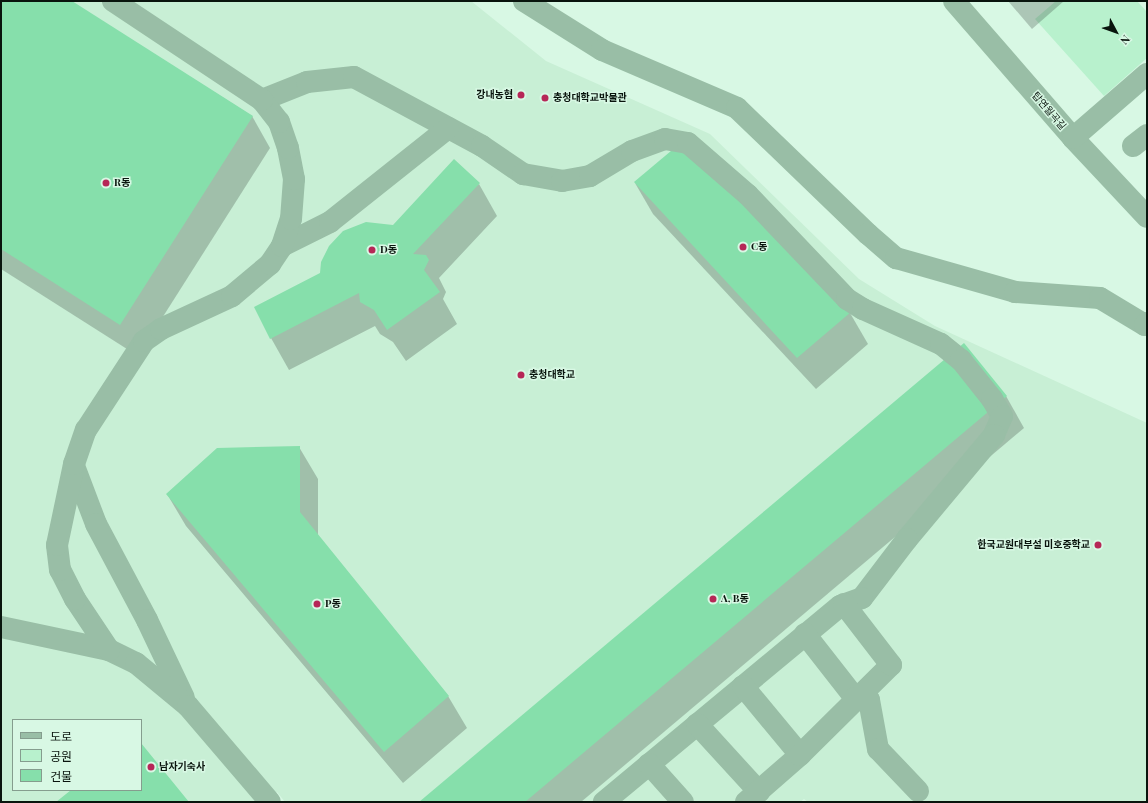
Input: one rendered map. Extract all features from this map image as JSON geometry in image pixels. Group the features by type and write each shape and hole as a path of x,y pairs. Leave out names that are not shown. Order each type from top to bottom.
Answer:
{"street":[{"path":"110,650 75,599 60,570 57,545 74,464 86,430 144,341 160,329 232,296 270,264 282,246 291,219 294,179 288,148 279,122 262,100 113,1"},
{"path":"524,1 602,50 737,108 868,234 896,258 1015,292 1100,298 1145,325 1147,324"},
{"name":"탑연월곡길","path":"954,1 1073,138 1147,217"},
{"path":"1073,138 1147,75"},
{"path":"262,100 306,82 354,77 448,128 523,174 562,181 590,176 632,151 665,139 688,143 748,195 847,300 863,309 941,344 961,360 992,399 1002,416 994,435 907,539 862,598 844,604 805,634 604,802"},
{"path":"282,246 330,222 448,128"},
{"path":"74,464 94,518 147,620 188,706"},
{"path":"62,520 69,513 76,512 94,518"},
{"path":"698,724 752,797 800,755 855,698 891,665 844,604"},
{"path":"1,627 110,650 136,663 188,706 270,802"},
{"path":"805,634 855,698 869,700 878,749 918,791"},
{"path":"743,686 800,755"},
{"path":"650,764 683,802"}],"shaded area":[{"name":"충청대학교","path":"1,1 471,1 546,61 710,134 859,279 935,326 1147,423 1147,802 808,802 804,799 800,802 285,802 277,792 267,802 1,802"}],"green space":[{"path":"1056,1 1137,1 1147,12 1147,58 1104,96 1035,19"}],"building":[{"name":"R동","path":"1,1 72,1 253,116 120,325 1,249"},
{"name":"C동","path":"690,135 851,312 797,358 634,182"},
{"name":"D동","path":"454,159 480,183 413,254 426,255 429,260 424,270 440,292 387,330 374,310 360,302 359,293 270,339 254,307 320,273 321,262 329,246 343,231 366,222 393,225"},
{"name":"A, B동","path":"964,343 1007,396 525,802 419,802"},
{"name":"P동","path":"300,446 300,512 449,696 384,752 166,494 217,448"},
{"name":"남자기숙사","path":"142,744 189,802 56,802 70,791 142,791"}],"place":[{"name":"강내농협","path":"521,95"},
{"name":"충청대학교박물관","path":"545,98"},
{"name":"R동","path":"106,183"},
{"name":"C동","path":"743,247"},
{"name":"D동","path":"372,250"},
{"name":"충청대학교","path":"521,375"},
{"name":"한국교원대부설 미호중학교","path":"1098,545"},
{"name":"A, B동","path":"713,599"},
{"name":"P동","path":"317,604"},
{"name":"남자기숙사","path":"151,767"}]}
